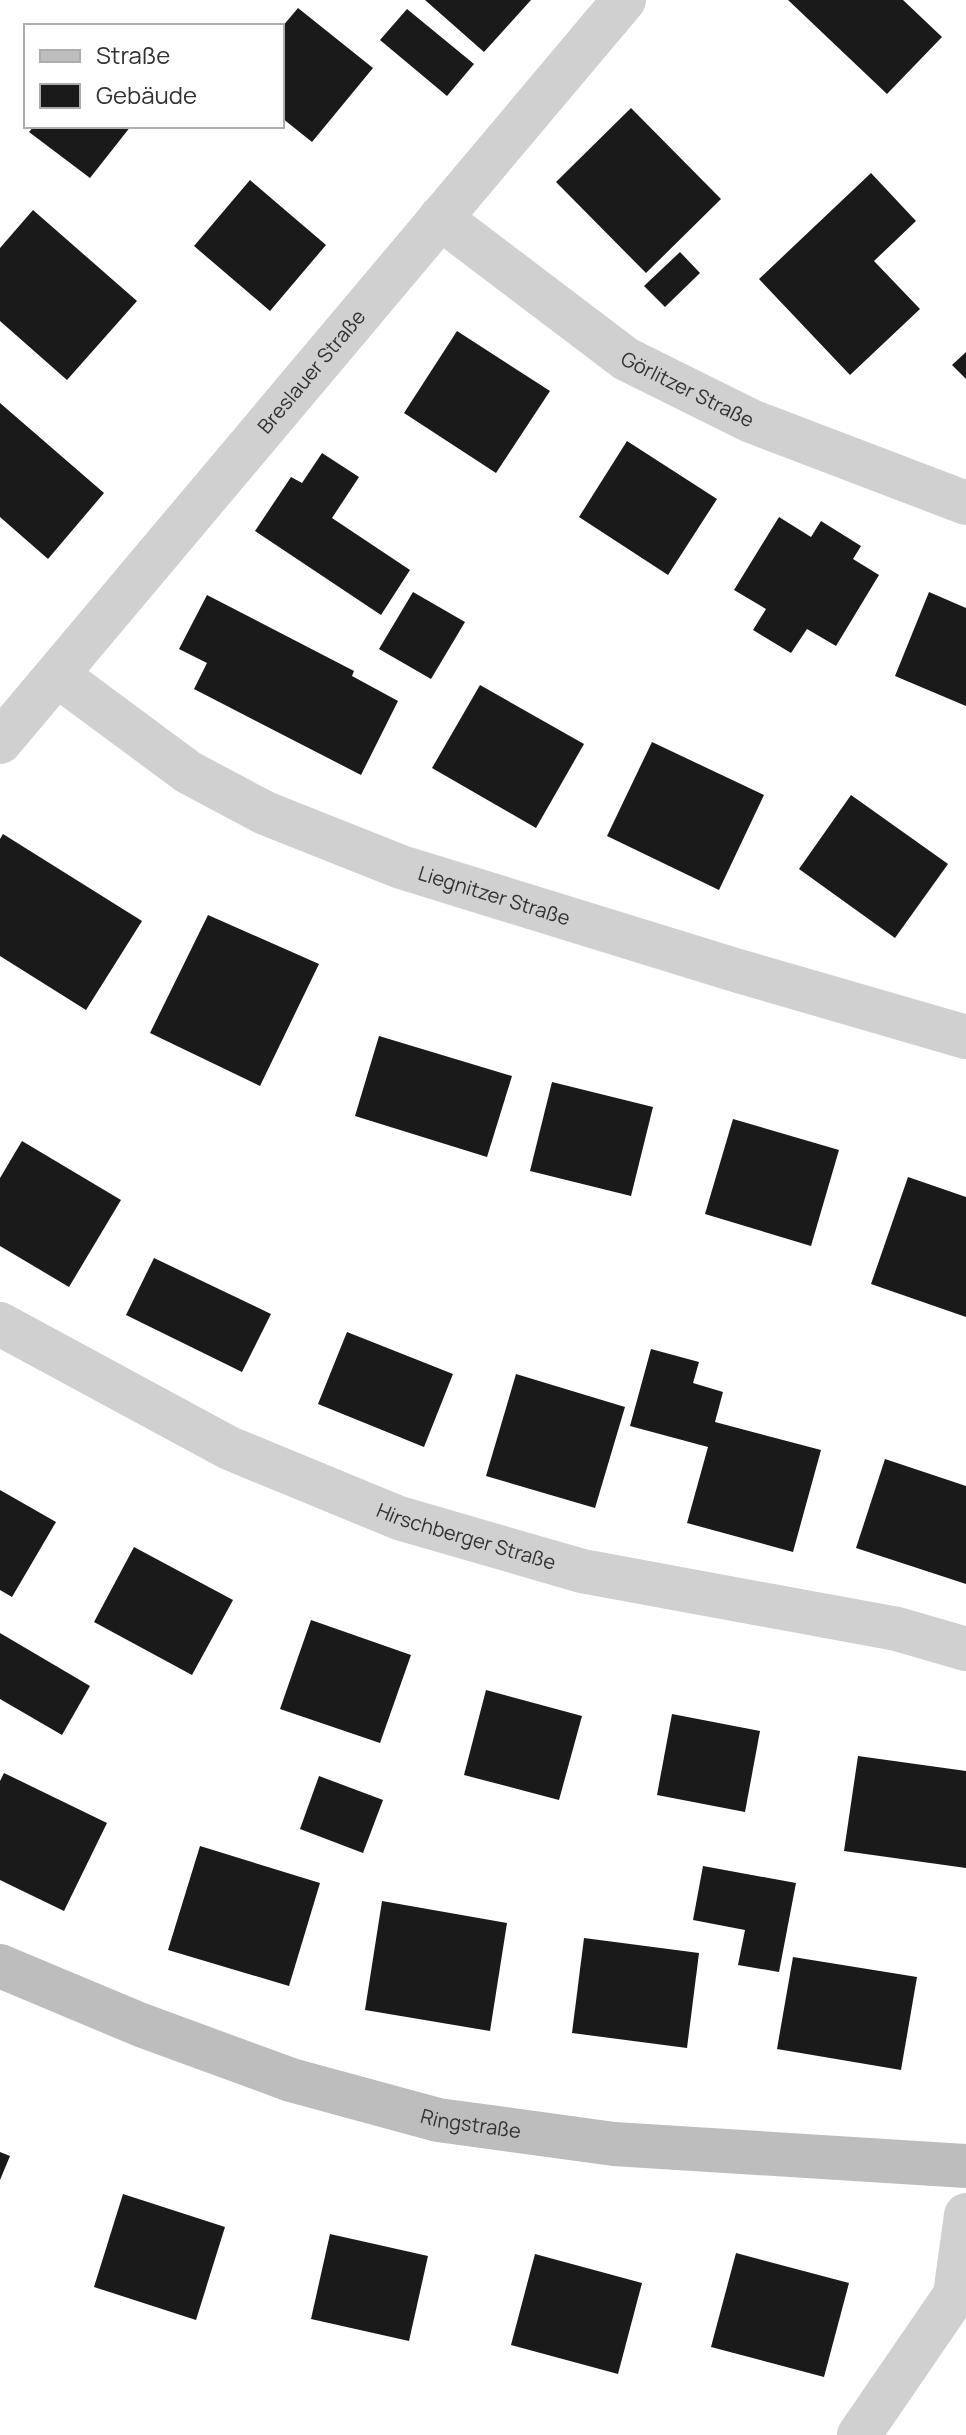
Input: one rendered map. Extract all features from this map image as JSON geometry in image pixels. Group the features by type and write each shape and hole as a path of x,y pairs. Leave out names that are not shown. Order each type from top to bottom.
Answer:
{"street":[{"name":"Breslauer Straße","path":"0,742 624,0"},
{"name":"Görlitzer Straße","path":"440,218 626,359 751,421 966,503"},
{"name":"Liegnitzer Straße","path":"57,675 188,772 265,813 401,867 966,1037"},
{"name":"Hirschberger Straße","path":"0,1324 229,1448 399,1518 582,1571 897,1629 966,1649"},
{"name":"Ringstraße","path":"0,1966 141,2025 291,2080 438,2120 614,2144 966,2166"},
{"path":"859,2435 955,2295 966,2215"}],"building":[{"path":"425,0 531,0 484,52"},
{"path":"788,0 903,0 942,37 887,94"},
{"path":"298,8 373,68 312,142 284,120 284,25"},
{"path":"407,9 474,64 447,96 380,40"},
{"path":"631,108 721,199 646,273 556,182"},
{"path":"32,128 129,128 90,178 29,132"},
{"path":"871,173 916,221 874,261 920,309 850,375 759,279"},
{"path":"250,180 326,245 270,311 194,246"},
{"path":"33,210 137,301 67,380 0,321 0,248"},
{"path":"680,252 700,273 665,307 644,286"},
{"path":"457,331 550,391 496,473 404,413"},
{"path":"966,352 966,379 952,365"},
{"path":"0,403 104,493 48,559 0,517"},
{"path":"627,441 717,499 668,575 579,517"},
{"path":"322,453 359,477 332,518 410,570 381,615 255,531 291,477 302,483"},
{"path":"779,517 811,537 821,521 861,546 853,559 879,575 836,646 807,629 791,653 753,630 766,609 734,590"},
{"path":"413,592 465,622 431,679 379,649"},
{"path":"929,592 966,608 966,706 895,676"},
{"path":"207,595 354,671 352,676 398,701 361,775 194,689 207,663 179,649"},
{"path":"480,685 584,744 536,828 432,768"},
{"path":"652,742 764,795 719,890 607,836"},
{"path":"851,795 948,864 895,938 799,869"},
{"path":"3,834 142,921 86,1010 0,956 0,839"},
{"path":"208,915 319,964 260,1086 150,1033"},
{"path":"379,1036 512,1076 487,1157 355,1116"},
{"path":"552,1082 653,1107 631,1196 530,1171"},
{"path":"733,1119 839,1150 811,1246 705,1214"},
{"path":"22,1141 121,1200 69,1287 0,1246 0,1178"},
{"path":"908,1177 966,1197 966,1317 871,1284"},
{"path":"154,1258 271,1314 242,1372 126,1315"},
{"path":"347,1332 453,1374 424,1447 318,1404"},
{"path":"651,1349 699,1362 693,1383 723,1392 715,1422 821,1450 793,1552 687,1523 708,1447 630,1426"},
{"path":"516,1374 625,1407 595,1508 486,1476"},
{"path":"885,1459 966,1486 966,1584 856,1548"},
{"path":"0,1490 56,1522 12,1597 0,1590"},
{"path":"134,1547 233,1600 192,1675 94,1622"},
{"path":"311,1620 411,1655 380,1743 280,1709"},
{"path":"0,1633 90,1686 62,1735 0,1699"},
{"path":"486,1690 582,1716 559,1800 464,1775"},
{"path":"672,1714 760,1731 745,1812 657,1795"},
{"path":"858,1756 966,1771 966,1868 844,1851"},
{"path":"4,1773 107,1823 64,1911 0,1880 0,1781"},
{"path":"319,1776 383,1800 363,1853 300,1829"},
{"path":"200,1846 320,1883 289,1986 168,1950"},
{"path":"703,1866 796,1883 779,1972 738,1965 745,1930 693,1920"},
{"path":"382,1901 507,1923 490,2031 365,2010"},
{"path":"584,1938 699,1953 687,2048 572,2033"},
{"path":"793,1957 917,1977 901,2070 777,2049"},
{"path":"0,2152 10,2156 0,2180"},
{"path":"123,2194 225,2227 196,2320 94,2287"},
{"path":"330,2234 428,2256 409,2341 311,2319"},
{"path":"736,2253 849,2283 824,2377 711,2347"},
{"path":"535,2254 642,2283 618,2374 511,2345"}]}
